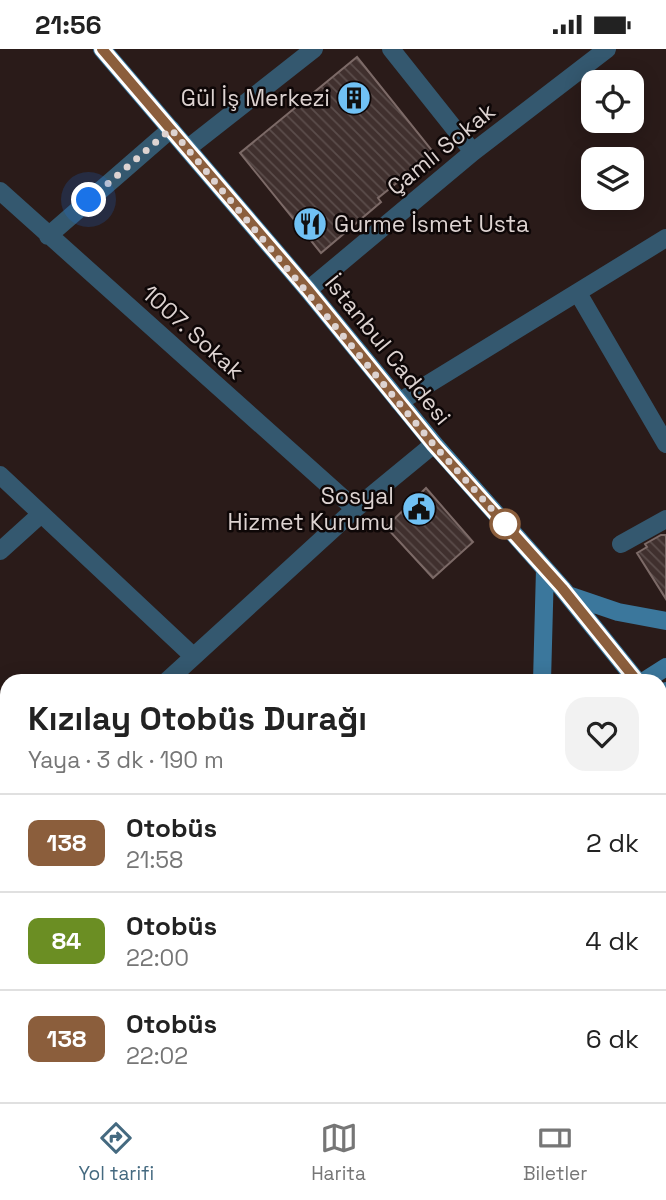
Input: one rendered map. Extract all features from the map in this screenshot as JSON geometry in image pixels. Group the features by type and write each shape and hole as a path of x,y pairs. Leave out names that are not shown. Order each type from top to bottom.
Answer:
{"main road":[{"name":"İstanbul Caddesi","path":"102,49 308,290 434,445 545,569 631,674"},
{"path":"542,674 545,569"},
{"path":"566,594 618,612 666,621"}],"street":[{"path":"188,148 314,49"},
{"path":"391,49 473,152"},
{"name":"Çamlı Sokak","path":"308,290 473,152 607,49"},
{"path":"48,236 171,129"},
{"name":"1007. Sokak","path":"0,191 355,509"},
{"path":"399,402 666,238"},
{"path":"578,293 666,444"},
{"path":"174,674 355,509 434,445"},
{"path":"0,475 193,656"},
{"path":"0,551 41,514"},
{"path":"621,544 666,519"}],"building":[{"path":"357,57 434,153 378,198 381,202 321,253 240,153"},
{"path":"426,488 473,542 433,578 386,527"},
{"path":"666,535 666,599 637,553 647,547 645,544"}],"bus line":[{"name":"138","path":"102,49 308,290 434,445 562,588 631,674"}],"place":[{"name":"Gül İş Merkezi","path":"354,98"},
{"name":"Gurme İsmet Usta","path":"310,224"},
{"name":"Sosyal Hizmet Kurumu","path":"419,509"}],"route":[{"path":"89,200 171,129 308,290 434,445 508,527 505,524"}]}
